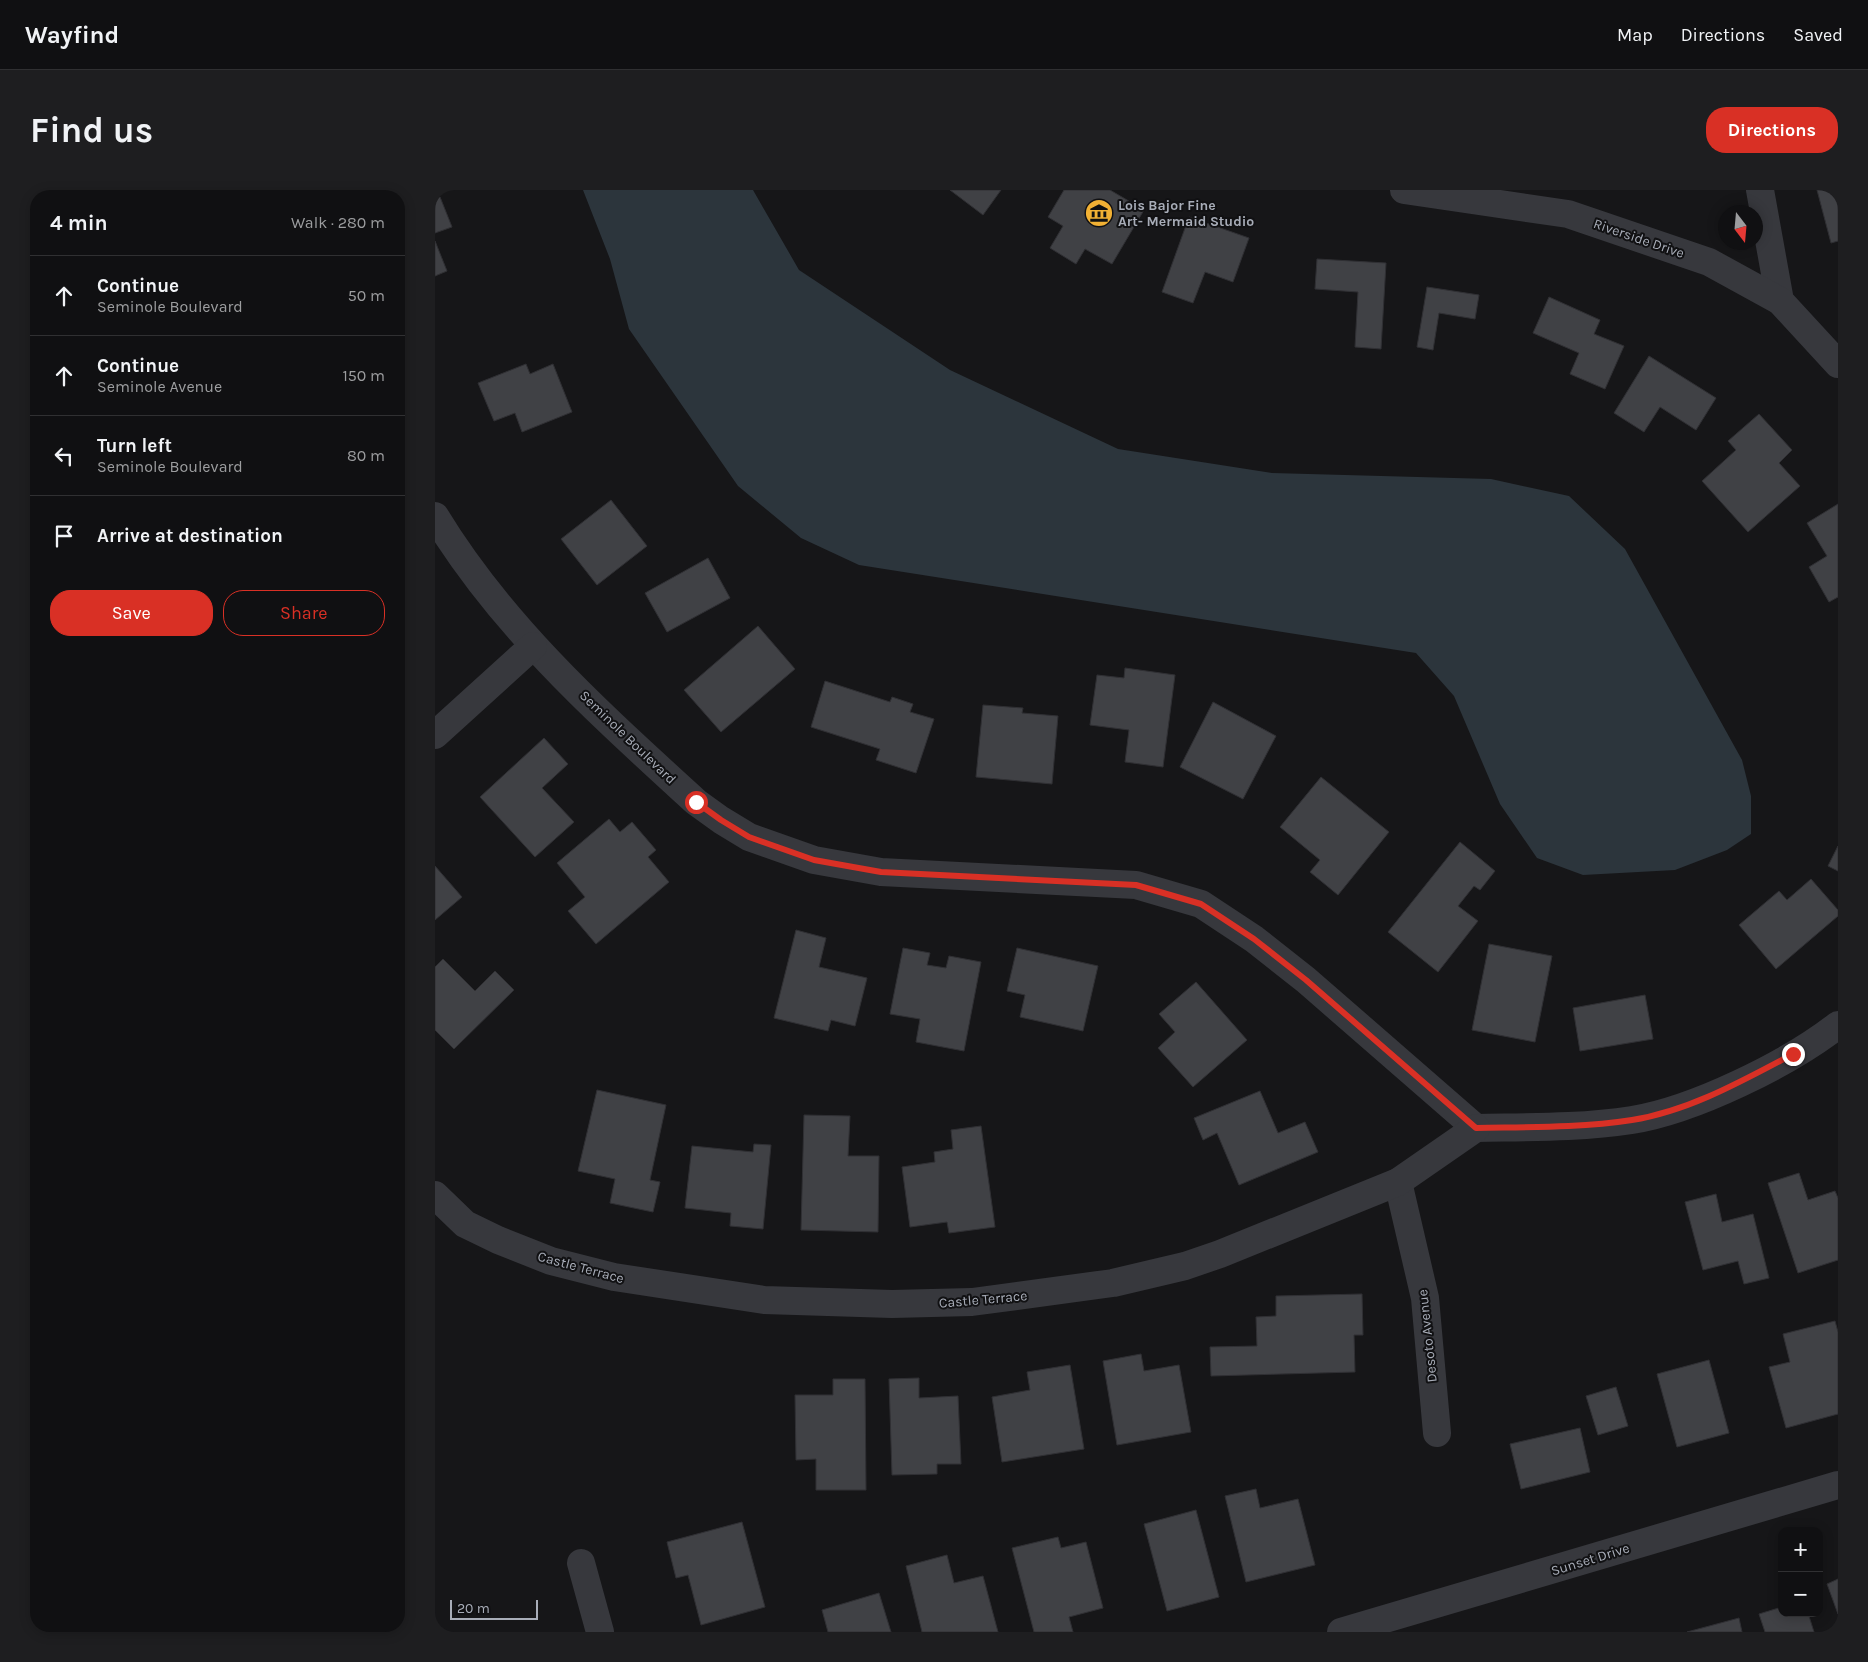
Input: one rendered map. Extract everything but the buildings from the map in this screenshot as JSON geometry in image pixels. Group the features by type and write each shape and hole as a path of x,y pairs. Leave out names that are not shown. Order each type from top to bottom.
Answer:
{"street":[{"name":"Riverside Drive","path":"1404,190 1568,214 1709,262 1780,301 1838,364"},
{"path":"1760,190 1780,301"},
{"name":"Seminole Boulevard","path":"435,516 471,572 533,646 696,802 749,837 814,860 881,872 1136,885 1201,904 1254,939 1306,980 1476,1128"},
{"path":"435,735 533,646"},
{"path":"1476,1128 1631,1120 1687,1106 1742,1081 1793,1054 1838,1025"},
{"name":"Castle Terrace","path":"435,1195 465,1224 498,1240 551,1260 614,1278 764,1300 931,1304 988,1300 1055,1292 1113,1283 1185,1266 1220,1254 1398,1182 1476,1128"},
{"name":"Desoto Avenue","path":"1398,1182 1425,1298 1437,1433"},
{"name":"Sunset Drive","path":"1341,1632 1838,1485"},
{"path":"581,1563 600,1632"}],"shaded area":[{"path":"583,190 753,190 799,270 950,370 1118,449 1272,473 1491,479 1569,496 1625,549 1742,760 1751,796 1751,834 1727,850 1675,870 1583,875 1537,858 1500,804 1454,696 1416,653 859,565 801,538 738,486 629,329 610,259"}],"place":[{"name":"Lois Bajor Fine Art- Mermaid Studio","path":"1099,213"}],"route":[{"path":"696,802 749,837 814,860 881,872 1136,885 1176,895 1201,904 1254,939 1306,980 1476,1128 1545,1126 1631,1120 1659,1114 1687,1106 1742,1081 1793,1054"}]}
